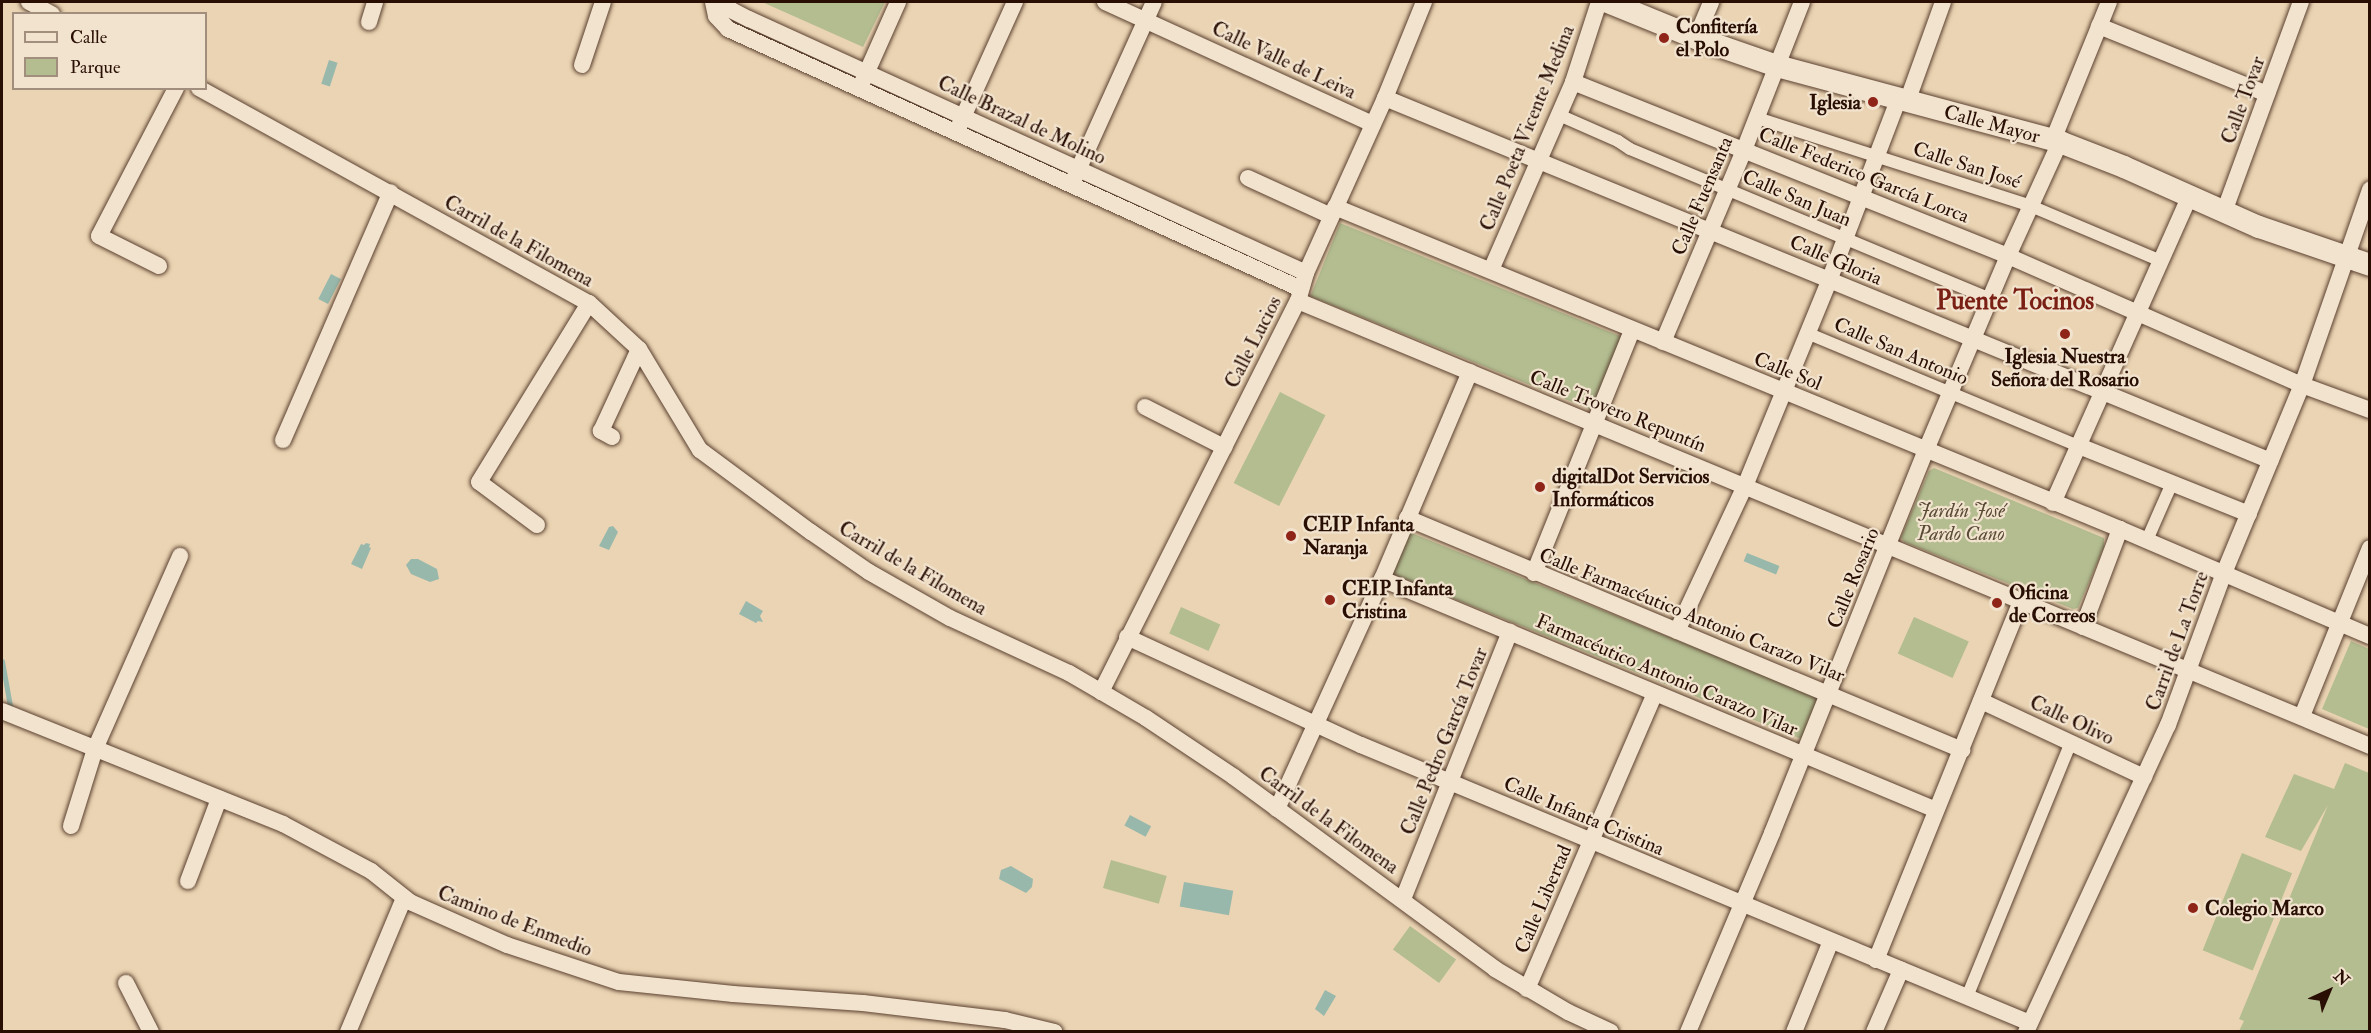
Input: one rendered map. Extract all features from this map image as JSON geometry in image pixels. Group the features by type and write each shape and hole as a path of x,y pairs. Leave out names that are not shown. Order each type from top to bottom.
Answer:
{"main road":[{"name":"Calle Mayor","path":"1608,2 1696,38 1777,66 2056,141 2106,159 2224,213 2370,265"}],"street":[{"path":"29,2 48,12"},
{"path":"369,22 375,2"},
{"path":"582,65 603,2"},
{"path":"713,2 716,16 728,29 956,133 1075,177 1155,2"},
{"name":"Calle Brazal de Molino","path":"723,2 731,10 749,19 963,117 1075,177 1306,273"},
{"path":"859,88 898,2"},
{"path":"956,133 1015,2"},
{"name":"Calle Valle de Leiva","path":"1105,2 1373,124"},
{"name":"Calle Lucios","path":"1101,692 1299,295 1306,273 1373,124 1424,2"},
{"name":"Calle Poeta Vicente Medina","path":"1491,270 1573,82 1599,2"},
{"path":"1696,38 1711,2"},
{"name":"Calle Fuensanta","path":"1663,342 1744,150 1802,2"},
{"path":"1677,632 1744,486 1829,281 1876,157 1943,2"},
{"name":"Calle Rosario","path":"1688,1032 1743,904 1926,450 2031,206 2109,2"},
{"name":"Calle Tovar","path":"2224,213 2301,2"},
{"path":"2099,26 2267,94"},
{"name":"Calle Federico García Lorca","path":"1573,82 2008,256 2302,385 2370,410"},
{"path":"159,266 99,236 175,90"},
{"name":"Carril de la Filomena","path":"203,90 589,303 639,349 700,450 869,572 950,618 1069,673 1163,729 1277,808 1527,989 1611,1032"},
{"name":"Calle Gloria","path":"1384,98 1711,229 1829,281 2271,461"},
{"name":"Calle San Juan","path":"1559,115 1727,190 1990,299"},
{"name":"Calle San José","path":"1757,118 2031,206 2161,261"},
{"name":"Calle Trovero Repuntín","path":"1075,177 1299,295 1470,372 2370,746"},
{"name":"Calle Sol","path":"1248,178 1491,270 1632,331 2147,540 2370,636"},
{"name":"Carril de La Torre","path":"2028,1028 2168,725 2224,573 2302,385 2344,257 2370,190"},
{"path":"283,440 391,192"},
{"path":"2053,503 2189,196"},
{"path":"537,525 479,482 589,303"},
{"path":"1534,573 1632,331"},
{"name":"Calle San Antonio","path":"1807,333 2079,446"},
{"path":"612,437 601,431 639,349"},
{"path":"1277,808 1382,579 1470,372"},
{"path":"1144,408 1224,447"},
{"path":"2079,446 2249,514"},
{"path":"2147,540 2172,483"},
{"name":"Calle Farmacéutico Antonio Carazo Vilar","path":"1407,518 1962,750"},
{"path":"2083,627 2120,529"},
{"path":"2302,716 2370,548"},
{"path":"71,826 95,749 180,556"},
{"name":"Farmacéutico Antonio Carazo Vilar","path":"1382,579 1936,810"},
{"path":"1876,960 2021,601"},
{"name":"Calle Pedro García Tovar","path":"1403,899 1510,632"},
{"name":"Calle Infanta Cristina","path":"1127,638 1450,783 1967,997 2028,1028"},
{"name":"Calle Libertad","path":"1527,989 1655,693"},
{"name":"Calle Olivo","path":"1981,701 2144,777"},
{"name":"Camino de Enmedio","path":"2,711 283,824 370,871 404,898 507,945 619,982 864,1004 1055,1032"},
{"path":"1967,997 2071,742"},
{"path":"188,881 219,799"},
{"path":"348,1032 404,898"},
{"path":"1794,1032 1831,941"},
{"path":"1874,1032 1901,970"},
{"path":"126,983 151,1032"}],"green space":[{"path":"762,2 885,2 863,47"},
{"path":"1340,223 1625,338 1595,411 1310,296"},
{"path":"1280,392 1325,415 1279,506 1234,483"},
{"name":"Jardín José Pardo Cano","path":"1934,468 2104,538 2104,547 2078,608 2073,609 1904,542 1901,537 1929,471"},
{"path":"1409,532 1818,697 1801,739 1392,574"},
{"path":"1181,607 1220,624 1208,651 1169,633"},
{"path":"1914,617 1969,641 1953,678 1898,654"},
{"path":"2351,641 2369,649 2369,729 2322,709"},
{"path":"2345,763 2369,773 2369,1031 2239,1031 2244,1021 2239,1019 2328,805 2301,851 2265,837 2294,774 2334,789"},
{"path":"2242,853 2292,873 2253,971 2203,950"},
{"path":"1111,860 1167,876 1159,904 1103,888"},
{"path":"1410,926 1456,960 1439,983 1393,949"}],"shaded area":[{"path":"329,60 338,63 330,87 321,84"},
{"path":"331,274 341,279 328,304 318,299"},
{"path":"613,526 618,532 609,550 599,546 609,527"},
{"path":"361,544 370,544 371,548 362,569 351,564"},
{"path":"1747,553 1779,566 1776,574 1744,561"},
{"path":"411,559 418,559 437,569 439,579 430,582 411,574 406,565"},
{"path":"746,601 763,611 760,616 763,622 756,623 739,614"},
{"path":"1130,815 1151,826 1146,837 1124,826"},
{"path":"1011,866 1033,879 1032,887 1026,893 999,879 1001,870"},
{"path":"1184,882 1233,891 1229,915 1180,907"},
{"path":"1325,990 1336,996 1324,1016 1315,1009"}],"waterway":[{"path":"2,661 10,706"}],"place":[{"name":"Confitería el Polo","path":"1664,38"},
{"name":"Iglesia","path":"1873,102"},
{"name":"Iglesia Nuestra Señora del Rosario","path":"2065,334"},
{"name":"digitalDot Servicios Informáticos","path":"1540,487"},
{"name":"CEIP Infanta Naranja","path":"1291,536"},
{"name":"CEIP Infanta Cristina","path":"1330,600"},
{"name":"Oficina de Correos","path":"1997,603"},
{"name":"Colegio Marco","path":"2193,908"}],"district":[{"name":"Puente Tocinos","path":"2015,302"}]}
